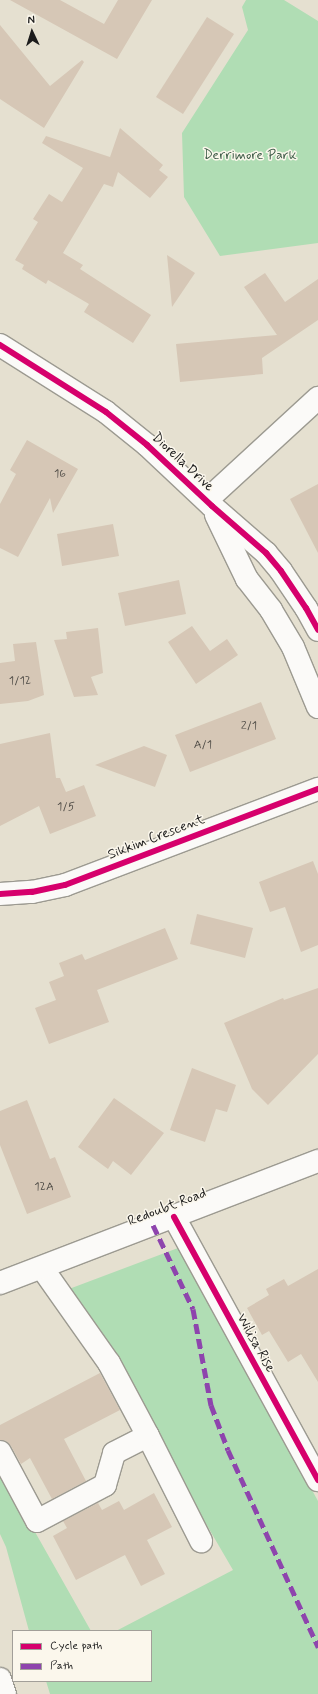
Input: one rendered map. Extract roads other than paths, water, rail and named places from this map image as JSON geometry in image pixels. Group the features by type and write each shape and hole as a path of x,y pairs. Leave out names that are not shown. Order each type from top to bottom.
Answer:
{"street":[{"name":"Diorella Drive","path":"0,345 106,412 147,445 266,553 281,571 304,605 318,630"},
{"path":"210,503 318,398"},
{"name":"Diorella Drive","path":"210,503 247,579 271,610 293,647 318,707"},
{"path":"278,622 304,605"},
{"name":"Sikkim Crescent","path":"0,894 32,892 65,885 318,789"},
{"name":"Redoubt Road","path":"0,1283 318,1161"},
{"name":"Wilisa Rise","path":"174,1217 318,1480"},
{"path":"33,1271 109,1363 148,1436 201,1542"},
{"name":"Redoubt Road","path":"0,1286 33,1271"},
{"path":"0,1452 37,1521 105,1485 114,1453 148,1436"},
{"path":"0,1679 5,1694"}],"park label":[{"name":"Derrimore Park","path":"250,155"}]}
